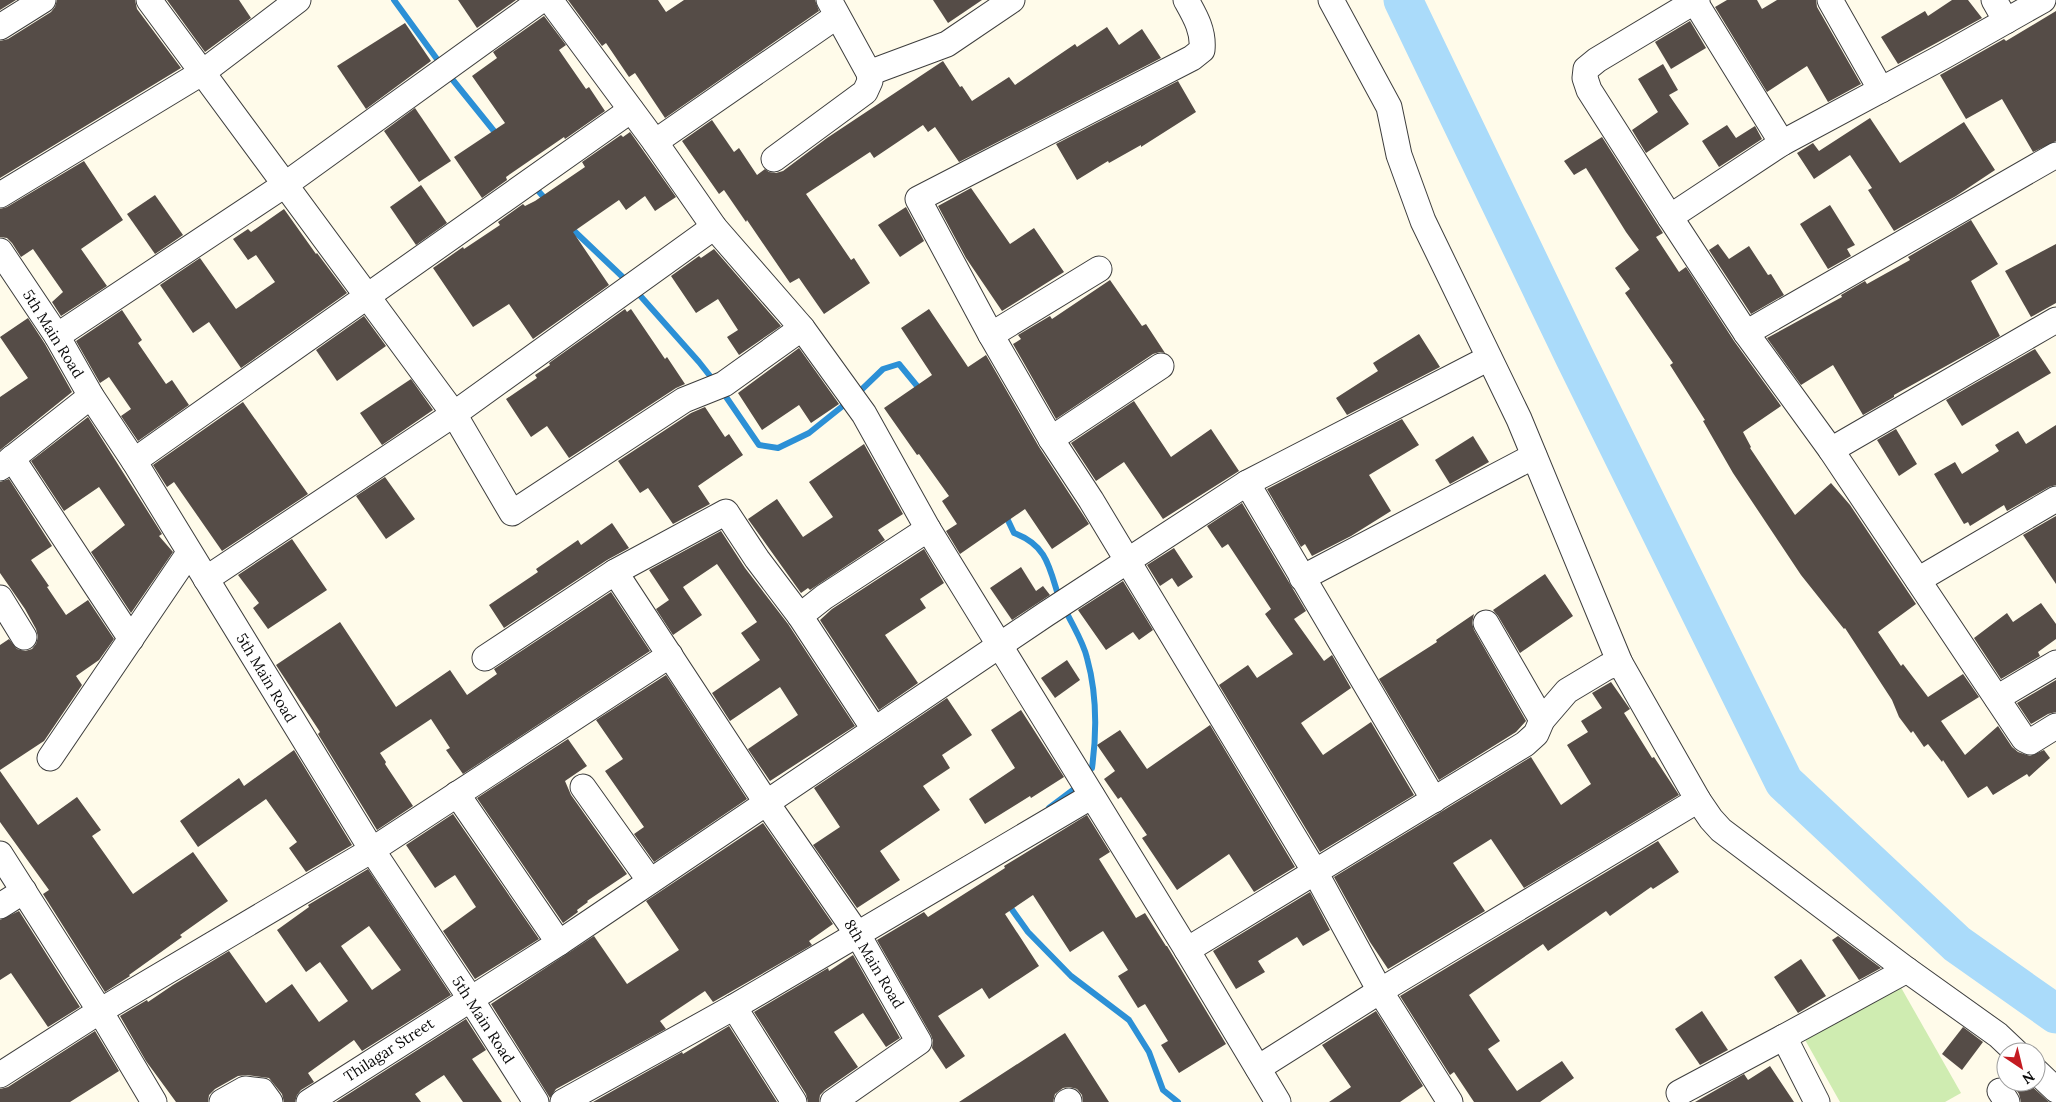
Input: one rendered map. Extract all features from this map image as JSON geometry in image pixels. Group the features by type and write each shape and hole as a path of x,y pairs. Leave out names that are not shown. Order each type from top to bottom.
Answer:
{"street":[{"path":"0,27 43,0"},
{"path":"149,0 369,296 454,414 512,513 684,400 724,384 802,328"},
{"path":"0,195 203,72 298,0"},
{"path":"57,336 286,184 541,0"},
{"path":"550,0 714,227 802,328 864,414 928,529 1187,950 1278,1102"},
{"path":"868,73 947,44 1012,0"},
{"path":"1186,0 1203,39 1202,50 1192,58 918,199 991,335 1052,439 1315,872 1380,991 1450,1102"},
{"path":"1331,0 1389,107 1399,155 1424,220 1534,456 1620,663 1698,800 1721,830 2005,1042"},
{"path":"1830,0 1881,90"},
{"path":"1670,218 1782,143 1881,90 2000,10 2043,0"},
{"path":"1782,143 1696,1 1597,60 1586,69 1584,78 1589,90 1670,218 1746,333 1831,450 2024,740 2030,742 2056,726"},
{"path":"654,142 833,8 868,73 870,81 865,92 774,159"},
{"path":"134,462 631,110"},
{"path":"1746,333 2056,155"},
{"path":"206,579 454,414 714,227"},
{"name":"5th Main Road","path":"0,251 57,336 91,396 134,462 372,850 536,1102"},
{"path":"991,335 1098,270"},
{"path":"1831,450 2056,320"},
{"name":"Thilagar Street","path":"309,1102 559,943 999,645 1247,482 1489,358"},
{"path":"1052,439 1161,366"},
{"path":"91,396 6,463 131,639"},
{"path":"1302,578 1534,456"},
{"path":"1247,482 1434,800"},
{"path":"1918,580 2056,498"},
{"path":"485,658 614,572 726,512 757,559 800,616 874,729"},
{"path":"800,616 824,597 928,529"},
{"path":"50,758 189,553"},
{"name":"8th Main Road","path":"614,572 766,802 858,934 919,1042 833,1102"},
{"path":"4,615 24,637"},
{"path":"1486,623 1542,720"},
{"path":"0,1075 100,1011 372,850 670,656"},
{"path":"1187,950 1525,744 1536,734 1542,720 1567,691 1607,667 1620,663"},
{"path":"1996,698 2056,663"},
{"path":"583,787 650,881"},
{"path":"457,794 559,943"},
{"path":"563,1102 734,1006 1092,796"},
{"path":"1258,1068 1380,991 1698,800"},
{"path":"0,854 100,1011 154,1102"},
{"path":"0,906 24,891"},
{"path":"1679,1093 1907,970"},
{"path":"734,1006 794,1102"},
{"path":"1784,1037 1817,1102"},
{"path":"2046,1080 2056,1090"},
{"path":"222,1102 245,1089 262,1091 270,1102"}],"green space":[{"path":"1899,984 1961,1093 1945,1102 1840,1102 1804,1038"}],"building":[{"path":"0,0 16,0 0,10"},
{"path":"57,0 135,0 137,9 181,68 0,178 0,41 8,39 51,12"},
{"path":"167,0 239,0 251,18 205,52"},
{"path":"458,0 516,0 477,28"},
{"path":"568,0 658,0 666,12 684,0 815,0 819,11 665,118 635,73 629,77 606,43 602,46"},
{"path":"933,0 982,0 948,23"},
{"path":"1727,0 1757,0 1762,9 1777,0 1816,0 1817,7 1861,84 1828,102 1807,66 1767,92 1715,7"},
{"path":"1952,0 1968,0 1982,18 1898,64 1881,37 1925,11 1928,16"},
{"path":"2056,11 2056,141 2033,152 2002,99 1966,119 1940,75 2004,39 2006,41"},
{"path":"544,16 566,45 559,50 586,89 589,87 605,111 506,177 507,180 482,198 454,157 505,123 472,76 497,58 493,52"},
{"path":"1690,21 1706,48 1671,69 1655,42"},
{"path":"405,23 431,61 366,109 337,66"},
{"path":"1107,27 1119,45 1142,29 1161,58 959,162 935,127 928,132 923,125 874,158 870,152 806,194 851,260 854,258 870,283 824,314 799,278 790,283 747,220 746,222 724,190 719,194 682,141 712,120 734,152 739,148 757,175 765,169 776,173 783,171 827,138 943,61 972,101 1009,77 1015,85 1075,44 1077,47"},
{"path":"1663,64 1678,90 1669,95 1689,124 1646,153 1632,130 1658,112 1638,79"},
{"path":"1178,81 1196,112 1141,147 1141,145 1109,163 1108,161 1077,180 1056,144"},
{"path":"415,108 451,161 419,182 384,131"},
{"path":"1870,118 1900,163 1964,122 1995,170 1956,196 1894,231 1868,190 1872,188 1850,155 1814,179 1797,153 1813,143 1819,151"},
{"path":"1727,125 1736,138 1755,126 1762,139 1719,167 1702,141"},
{"path":"630,132 676,197 655,211 645,196 626,210 619,200 573,232 609,285 533,339 509,304 473,327 433,268 500,225 498,222 523,204 525,206 535,201 585,167 582,162 621,135 623,137"},
{"path":"1602,137 1663,233 1656,237 1679,272 1686,267 1734,341 1781,406 1743,432 1750,448 1795,515 1831,483 1850,505 1916,604 1878,632 1901,666 1903,664 1928,697 1963,674 1979,697 1941,721 1965,755 1998,726 2012,747 2018,752 2030,756 2044,750 2050,758 2029,777 2027,774 1993,795 1987,786 1968,798 1943,760 1942,762 1928,744 1924,747 1913,731 1911,733 1899,717 1892,700 1845,628 1801,575 1733,473 1703,421 1705,420 1670,365 1673,363 1625,293 1630,289 1615,268 1639,250 1586,168 1574,175 1564,161"},
{"path":"84,161 123,220 81,249 107,286 61,316 52,302 63,292 33,249 21,257 7,238 0,237 0,209 7,207"},
{"path":"421,185 447,223 416,245 390,207"},
{"path":"971,188 1010,244 1034,228 1064,272 1002,311 966,258 938,206"},
{"path":"155,195 183,235 155,254 127,214"},
{"path":"1830,205 1855,245 1847,249 1851,256 1828,269 1800,224"},
{"path":"906,207 924,241 900,257 878,225"},
{"path":"284,209 347,293 241,368 209,322 193,333 160,285 200,258 236,309 275,282 256,255 248,260 233,239 248,229 251,232"},
{"path":"1971,220 1998,264 1971,281 2000,336 1894,395 1894,397 1863,415 1833,365 1801,385 1767,338 1842,297 1841,295 1865,281 1867,284 1910,260 1908,257"},
{"path":"1718,244 1729,259 1749,246 1768,275 1771,274 1784,295 1751,314 1709,250"},
{"path":"2056,244 2056,303 2031,317 2005,271"},
{"path":"714,249 781,326 739,355 727,337 738,330 718,299 696,313 671,276 699,256 701,258"},
{"path":"1110,280 1142,326 1146,324 1165,353 1153,354 1056,419 1013,344 1021,339 1018,335 1050,316 1052,319"},
{"path":"625,309 627,312 631,309 665,359 667,357 685,384 569,458 547,426 531,437 506,399 537,378 535,375 550,365 549,363"},
{"path":"929,309 968,367 986,355 1039,447 1089,524 1052,549 1025,509 960,554 946,531 957,524 942,501 949,496 884,408 932,375 901,328"},
{"path":"122,310 142,340 138,343 166,384 172,380 189,405 138,441 121,416 131,409 109,377 100,383 76,341"},
{"path":"364,316 386,346 337,381 316,350"},
{"path":"28,318 72,392 0,450 0,397 28,378 0,337"},
{"path":"1419,334 1440,367 1347,415 1336,398 1378,371 1373,363"},
{"path":"799,348 839,404 811,423 799,405 762,430 738,393"},
{"path":"2035,349 2051,373 1962,426 1946,400"},
{"path":"411,379 433,410 382,445 360,413"},
{"path":"1134,401 1171,457 1211,429 1239,471 1163,519 1124,462 1096,481 1071,443"},
{"path":"243,402 308,494 222,551 174,482 167,487 153,465"},
{"path":"705,407 725,437 729,434 743,455 698,486 710,504 673,524 648,488 640,493 618,461 691,413"},
{"path":"88,417 162,534 159,536 173,552 131,613 91,552 125,525 99,487 64,511 31,461"},
{"path":"1402,419 1419,445 1369,475 1391,511 1351,536 1312,556 1305,544 1301,547 1267,489"},
{"path":"2056,425 2056,485 2049,487 2007,511 2004,505 1970,526 1968,522 1964,524 1934,474 1955,462 1962,474 1999,451 1995,445 2018,431 2026,444"},
{"path":"1896,429 1917,464 1899,476 1877,440"},
{"path":"1473,436 1489,462 1450,484 1435,460"},
{"path":"864,444 903,514 878,530 885,540 810,590 808,588 801,593 748,519 777,499 803,537 833,517 809,482"},
{"path":"385,477 415,519 386,539 356,496"},
{"path":"9,479 52,546 31,560 49,586 47,587 66,615 88,600 114,639 99,660 76,676 82,685 44,741 0,770 0,645 9,639 17,649 25,651 32,649 38,637 36,629 25,609 0,573 0,482"},
{"path":"1242,503 1306,611 1294,619 1324,661 1332,655 1351,688 1301,723 1323,755 1371,722 1414,795 1320,852 1219,685 1248,665 1257,678 1293,654 1265,614 1271,609 1228,544 1222,548 1207,526"},
{"path":"2056,516 2056,584 2023,535"},
{"path":"612,523 629,548 607,560 504,628 489,605 538,572 536,569 578,540 581,545"},
{"path":"721,531 745,568 788,624 855,726 770,781 748,749 798,715 780,687 730,721 712,693 760,660 741,633 757,622 717,564 683,587 702,615 673,635 656,609 669,600 649,570"},
{"path":"292,539 327,590 268,629 253,608 259,603 238,575"},
{"path":"1174,548 1193,577 1178,587 1172,578 1160,586 1147,565"},
{"path":"924,549 944,583 920,599 926,608 885,635 918,683 879,710 820,620 832,609"},
{"path":"1021,567 1036,591 1043,586 1050,595 1012,620 990,588"},
{"path":"1545,574 1573,616 1520,653 1493,610"},
{"path":"1123,581 1153,630 1139,640 1133,632 1106,650 1078,610"},
{"path":"611,592 650,651 463,774 446,750 450,748 431,719 380,753 386,762 385,764 413,806 377,830 318,734 320,732 276,665 340,622 396,707 450,670 467,695 497,674 494,669"},
{"path":"2041,603 2056,624 2056,639 2038,652 2040,656 2001,679 1974,638 2007,613 2013,622"},
{"path":"1474,614 1472,623 1474,630 1526,721 1516,732 1439,780 1379,679 1437,642 1436,640"},
{"path":"1067,660 1080,680 1055,698 1041,678"},
{"path":"666,675 747,799 654,862 634,834 644,827 605,771 623,759 596,720"},
{"path":"2056,680 2056,712 2048,714 2031,724 2017,703"},
{"path":"1611,682 1630,709 1624,713 1652,758 1654,757 1679,795 1524,888 1491,839 1453,863 1485,911 1388,969 1370,942 1334,877 1531,757 1561,805 1591,784 1567,745 1588,732 1581,721 1602,708 1592,693"},
{"path":"947,698 972,735 942,755 950,768 923,786 940,810 880,851 900,880 857,908 813,845 840,827 814,788"},
{"path":"1021,710 1064,777 985,824 969,799 1015,768 991,730"},
{"path":"1210,725 1295,867 1254,892 1229,854 1177,890 1142,838 1147,835 1121,797 1118,799 1104,779 1115,771 1097,745 1120,730 1147,769"},
{"path":"568,739 587,766 565,781 571,795 627,874 587,901 577,910 578,912 563,923 477,798"},
{"path":"294,750 352,845 306,872 289,848 297,842 266,799 198,847 180,821 239,778 244,786"},
{"path":"0,771 38,825 77,797 101,830 92,836 133,894 193,852 228,901 180,935 182,937 130,976 105,992 43,894 49,890 0,822"},
{"path":"453,814 539,939 475,979 443,931 476,907 455,875 435,888 406,845"},
{"path":"1087,815 1110,852 1099,859 1136,918 1145,913 1226,1044 1179,1073 1161,1045 1168,1041 1145,1004 1138,1008 1118,976 1128,970 1103,931 1070,952 1033,895 1005,914 1039,966 989,999 982,988 938,1016 965,1056 946,1069 932,1048 933,1041 931,1035 877,940 924,912 928,917 1005,868 1004,866"},
{"path":"763,823 833,924 809,941 812,945 713,1002 705,991 660,1021 666,1029 556,1089 550,1098 491,1004 594,936 627,984 679,950 646,901"},
{"path":"1658,841 1679,872 1653,889 1651,887 1610,916 1606,911 1548,951 1543,944 1469,995 1500,1041 1488,1049 1517,1091 1562,1061 1574,1078 1540,1102 1474,1102 1454,1072 1450,1075 1400,996"},
{"path":"368,869 451,995 362,1051 354,1040 308,1073 314,1082 301,1090 295,1102 284,1102 282,1094 269,1078 247,1075 238,1076 215,1089 209,1095 208,1102 176,1102 146,1061 120,1016 147,1000 148,1002 229,951 266,1003 292,984 319,1022 348,1001 320,962 306,972 277,930 309,907 308,905","holes":["369,926 401,970 372,990 341,946"]},
{"path":"1310,892 1330,930 1303,946 1297,937 1258,961 1265,972 1236,989 1213,951"},
{"path":"19,911 80,1007 48,1027 11,973 0,980 0,920"},
{"path":"1838,936 1881,968 1859,980 1832,940"},
{"path":"853,955 900,1038 886,1047 863,1013 834,1032 858,1067 825,1090 820,1095 819,1102 808,1102 806,1094 754,1012 828,968 829,971"},
{"path":"1801,959 1826,996 1798,1013 1774,977"},
{"path":"1376,1011 1423,1086 1400,1102 1329,1102 1351,1087 1322,1045"},
{"path":"1702,1011 1728,1050 1700,1065 1675,1029"},
{"path":"466,1019 486,1050 472,1059 502,1102 463,1102 444,1075 415,1094 421,1102 336,1102"},
{"path":"729,1026 777,1102 593,1102 682,1052 683,1054"},
{"path":"1963,1027 1983,1042 1962,1070 1942,1054"},
{"path":"95,1031 119,1071 70,1102 0,1102 0,1089 8,1087"},
{"path":"1065,1033 1109,1102 1083,1102 1082,1095 1077,1089 1069,1087 1063,1088 1055,1094 1053,1102 959,1102"},
{"path":"1770,1066 1794,1102 1695,1102 1744,1074 1748,1080"},
{"path":"2018,1092 2038,1092 2049,1102 2021,1102"}],"waterway":[{"path":"394,0 442,66"},
{"path":"1403,0 1575,358 1784,782 1957,944 2056,1014"},
{"path":"448,74 498,136"},
{"path":"533,185 548,202"},
{"path":"569,226 629,283"},
{"path":"636,291 714,381"},
{"path":"857,394 883,369 899,364 922,392"},
{"path":"722,391 759,445 778,448 809,433 849,401"},
{"path":"1005,514 1014,533 1033,544 1045,557 1058,595"},
{"path":"1065,609 1085,652 1093,685 1095,740 1092,768"},
{"path":"1049,808 1077,787"},
{"path":"1008,904 1028,932 1071,976 1129,1020 1149,1052 1163,1090 1178,1102"}]}
